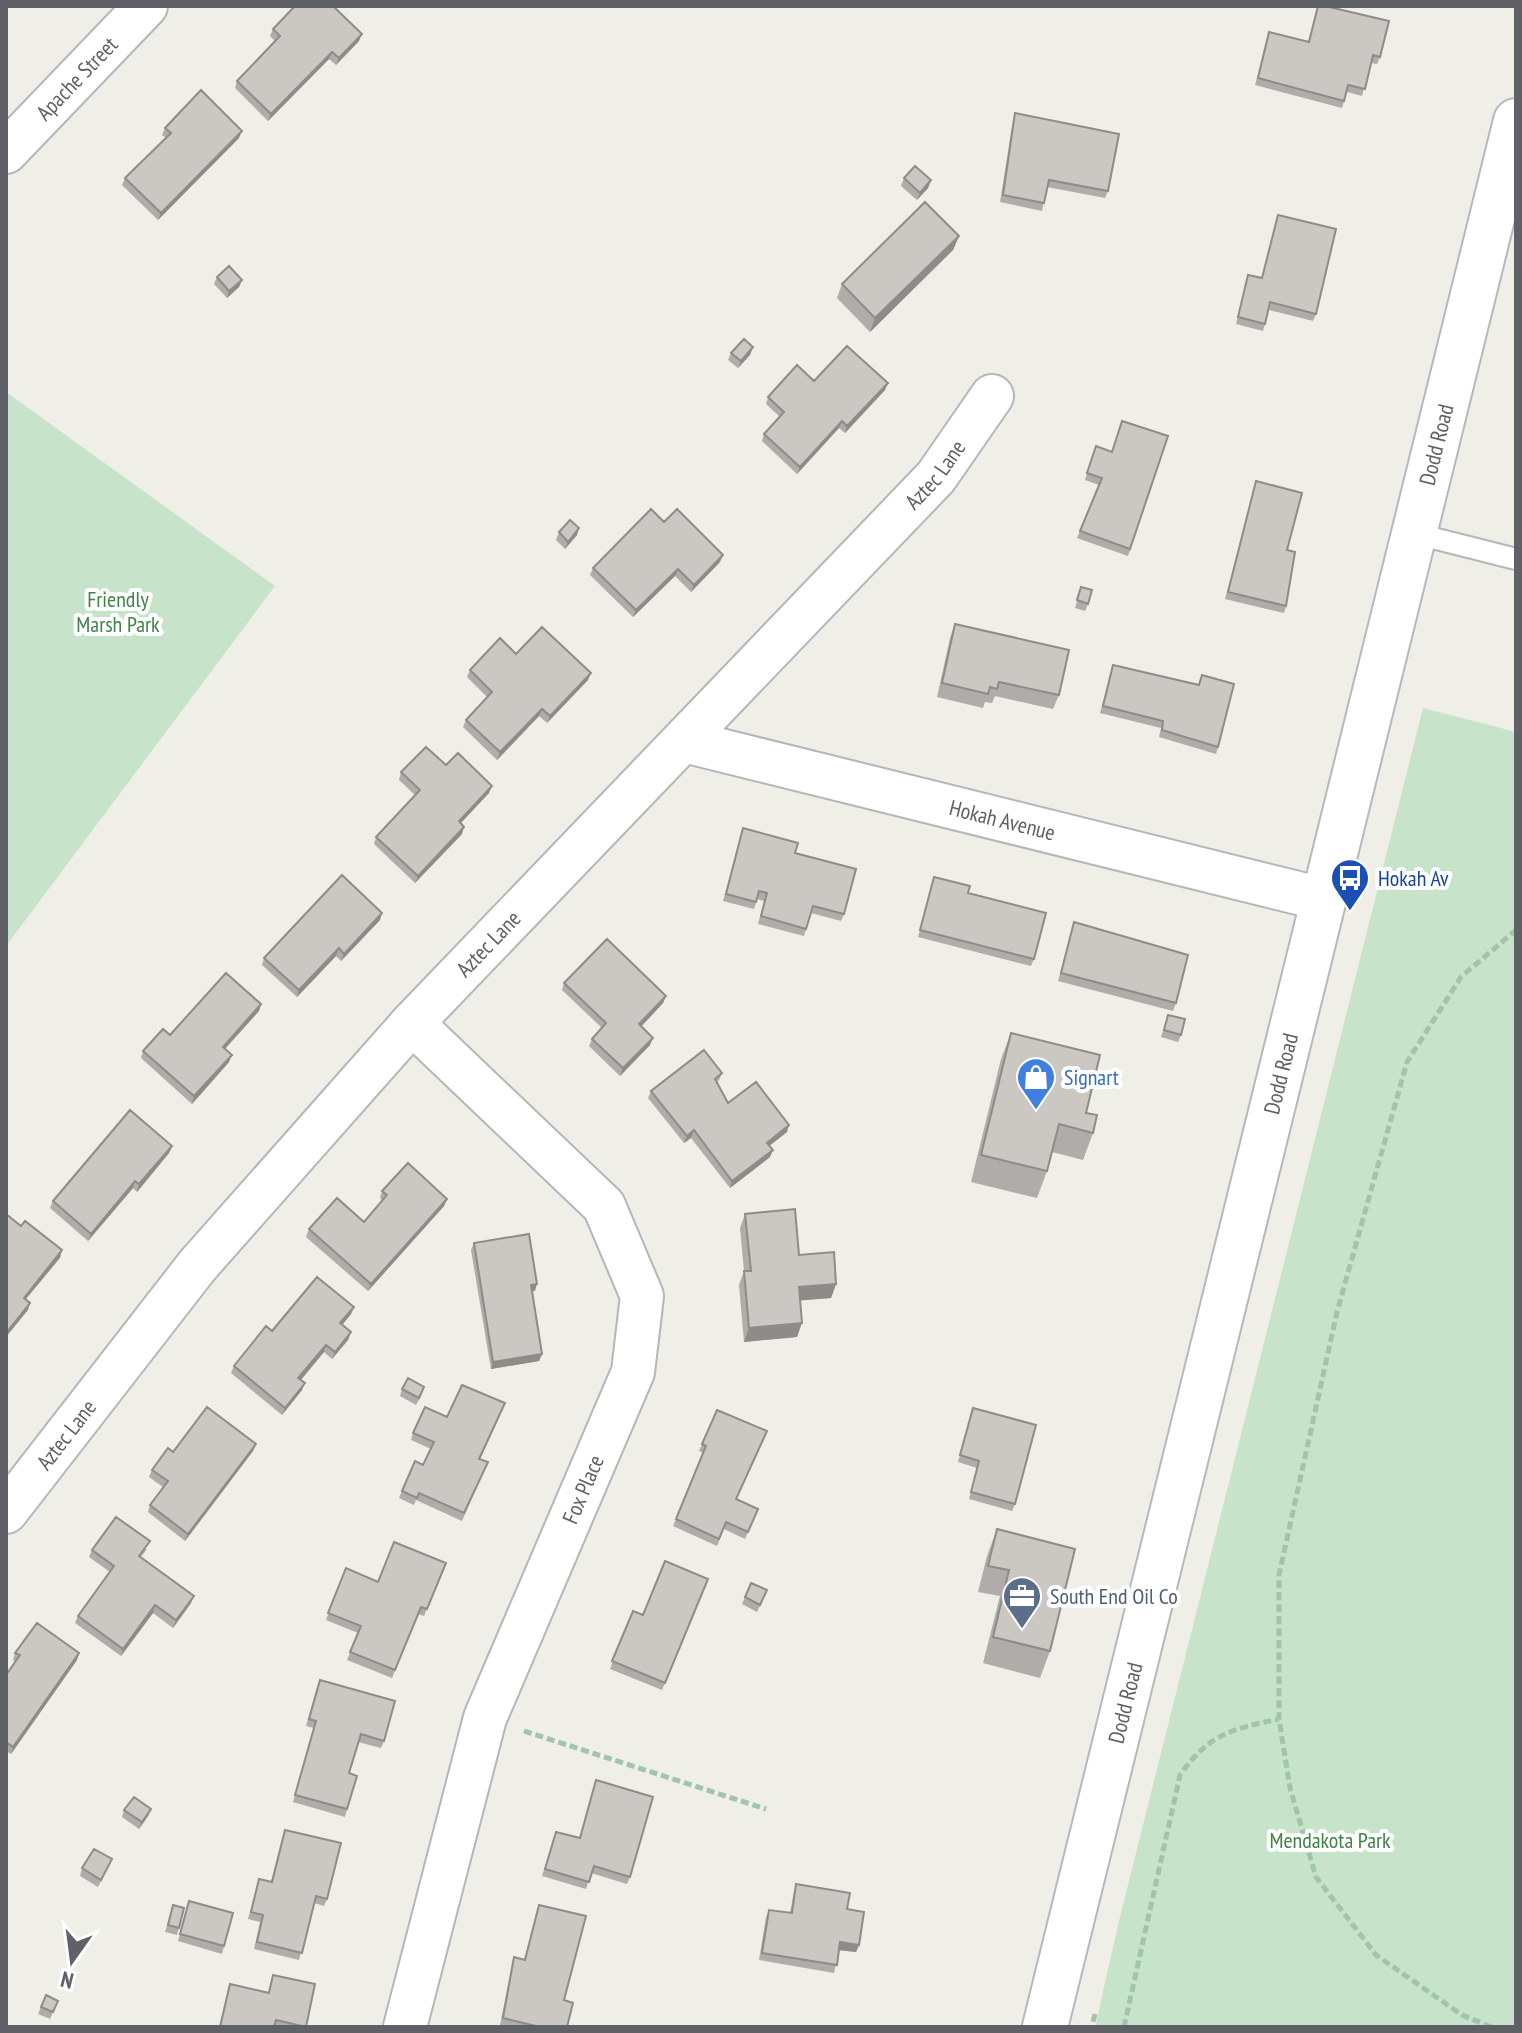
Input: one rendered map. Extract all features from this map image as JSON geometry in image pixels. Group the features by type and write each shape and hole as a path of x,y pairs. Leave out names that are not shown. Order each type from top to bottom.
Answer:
{"main road":[{"name":"Dodd Road","path":"1045,2027 1516,121"}],"street":[{"name":"Apache Street","path":"6,152 146,6"},
{"name":"Aztec Lane","path":"6,1512 197,1266 412,1023 936,477 992,396"},
{"name":"Hokah Avenue","path":"684,741 1322,899"},
{"name":"Fox Place","path":"405,2027 485,1718 633,1372 642,1296 604,1206 412,1023"}],"lane":[{"path":"1413,533 1516,559"}],"path":[{"path":"1491,2027 1462,2015 1376,1955 1316,1877 1290,1788 1279,1719 1279,1575 1337,1312 1407,1062 1461,977 1516,930"},
{"path":"485,1718 766,1809"},
{"path":"1124,2027 1180,1775 1197,1751 1234,1728 1279,1719"}],"green space":[{"name":"Friendly Marsh Park","path":"6,392 275,586 6,946"},
{"name":"Mendakota Park","path":"1423,708 1516,732 1516,2027 1095,2027 1119,1921"}],"building":[{"path":"295,6 333,6 362,34 339,58 332,52 271,114 237,81 280,36 273,29"},
{"path":"1318,6 1389,21 1380,57 1373,55 1365,89 1348,85 1344,101 1258,78 1269,32 1309,42"},
{"path":"201,90 242,131 161,213 125,178 171,133 165,128"},
{"path":"1015,113 1119,134 1108,191 1049,180 1044,203 1003,195"},
{"path":"915,166 931,180 920,193 904,178"},
{"path":"925,202 959,236 875,318 842,284"},
{"path":"1278,215 1336,229 1316,314 1270,302 1265,324 1238,317 1248,275 1262,278"},
{"path":"229,266 242,280 229,291 217,277"},
{"path":"744,339 753,347 741,361 731,353"},
{"path":"847,346 888,383 847,426 842,421 800,467 764,434 784,412 768,397 797,365 814,381"},
{"path":"1122,421 1168,436 1130,549 1080,531 1102,478 1087,473 1096,446 1112,452"},
{"path":"1256,481 1302,493 1287,550 1295,552 1286,606 1228,592"},
{"path":"651,509 664,522 677,509 723,555 694,585 678,569 636,610 593,568"},
{"path":"570,520 579,528 568,542 559,532"},
{"path":"1081,587 1092,590 1088,604 1077,600"},
{"path":"955,624 1069,650 1059,695 999,682 997,689 990,687 988,694 942,683"},
{"path":"542,627 591,673 550,716 542,709 500,752 466,720 492,692 470,670 500,638 516,654"},
{"path":"1113,665 1199,685 1202,675 1234,684 1218,747 1162,730 1163,721 1103,706"},
{"path":"426,747 446,765 458,753 492,786 459,821 464,827 418,876 376,837 420,790 401,772"},
{"path":"743,828 798,843 795,853 856,869 844,914 813,906 806,929 761,916 767,893 759,891 756,902 726,894"},
{"path":"342,875 382,913 344,954 339,948 299,990 264,958"},
{"path":"934,877 970,886 968,893 1046,913 1034,959 920,930"},
{"path":"1074,922 1188,955 1176,1003 1061,973"},
{"path":"607,939 666,996 639,1024 653,1038 623,1068 592,1039 606,1023 564,983"},
{"path":"226,973 261,1004 223,1047 232,1055 194,1096 143,1051 163,1029 170,1035"},
{"path":"1168,1015 1185,1019 1181,1035 1164,1030"},
{"name":"Signart","path":"1011,1033 1100,1055 1086,1113 1097,1115 1093,1133 1059,1124 1047,1171 981,1155"},
{"path":"704,1050 722,1073 715,1079 728,1103 756,1082 789,1125 767,1143 773,1150 732,1181 694,1130 687,1136 651,1091"},
{"path":"130,1110 172,1146 139,1184 135,1181 91,1234 53,1201"},
{"path":"408,1163 447,1199 371,1284 309,1229 337,1198 364,1222 387,1195 382,1191"},
{"path":"795,1209 799,1255 834,1252 836,1284 799,1287 802,1323 749,1328 744,1271 751,1271 745,1214"},
{"path":"6,1214 21,1226 25,1221 62,1250 24,1298 30,1303 6,1333"},
{"path":"529,1234 537,1284 531,1285 542,1354 493,1362 474,1243"},
{"path":"317,1277 354,1307 340,1323 351,1332 335,1352 326,1345 298,1378 305,1383 285,1408 234,1366 266,1326 272,1331"},
{"path":"408,1378 424,1387 419,1398 402,1389"},
{"path":"462,1385 505,1403 479,1459 488,1462 464,1513 419,1493 417,1498 402,1491 415,1461 423,1465 434,1442 413,1433 425,1407 447,1417"},
{"path":"207,1407 256,1444 188,1534 150,1505 168,1481 152,1470 168,1448 173,1452"},
{"path":"973,1408 1036,1425 1015,1504 971,1492 979,1461 960,1455"},
{"path":"717,1410 767,1431 736,1499 758,1509 748,1532 726,1522 719,1539 676,1519"},
{"path":"116,1517 150,1541 139,1556 194,1596 176,1620 155,1605 123,1649 78,1616 114,1566 92,1550"},
{"name":"South End Oil Co","path":"997,1529 1075,1549 1050,1651 993,1637 1009,1570 988,1566"},
{"path":"394,1542 446,1563 427,1609 421,1607 395,1670 350,1652 361,1626 328,1613 346,1568 378,1582"},
{"path":"665,1561 708,1579 665,1683 612,1661 633,1611 643,1615"},
{"path":"751,1583 767,1590 760,1605 745,1597"},
{"path":"37,1623 79,1653 13,1747 6,1742 6,1675 20,1655 15,1653"},
{"path":"320,1680 395,1701 384,1741 361,1734 349,1773 357,1776 347,1809 295,1795 316,1721 309,1719"},
{"path":"596,1780 653,1797 630,1877 594,1866 589,1882 545,1869 556,1832 580,1838"},
{"path":"134,1797 151,1809 142,1822 124,1810"},
{"path":"285,1830 341,1843 327,1899 316,1896 302,1953 257,1942 263,1915 251,1912 259,1879 272,1882"},
{"path":"94,1849 112,1859 101,1880 82,1868"},
{"path":"796,1884 850,1893 847,1909 864,1912 859,1945 840,1942 837,1965 762,1953 769,1910 792,1913"},
{"path":"189,1901 233,1913 224,1946 180,1934"},
{"path":"173,1905 184,1908 179,1928 168,1925"},
{"path":"539,1905 586,1916 564,2000 573,2003 567,2027 540,2027 503,2018 514,1957 525,1960"},
{"path":"273,1975 315,1984 306,2027 276,2020 274,2027 220,2027 230,1984 269,1993"},
{"path":"46,1995 58,2001 53,2012 41,2007"}],"place":[{"name":"Hokah Av","path":"1350,912"},
{"name":"Signart","path":"1036,1111"},
{"name":"South End Oil Co","path":"1022,1630"}]}
